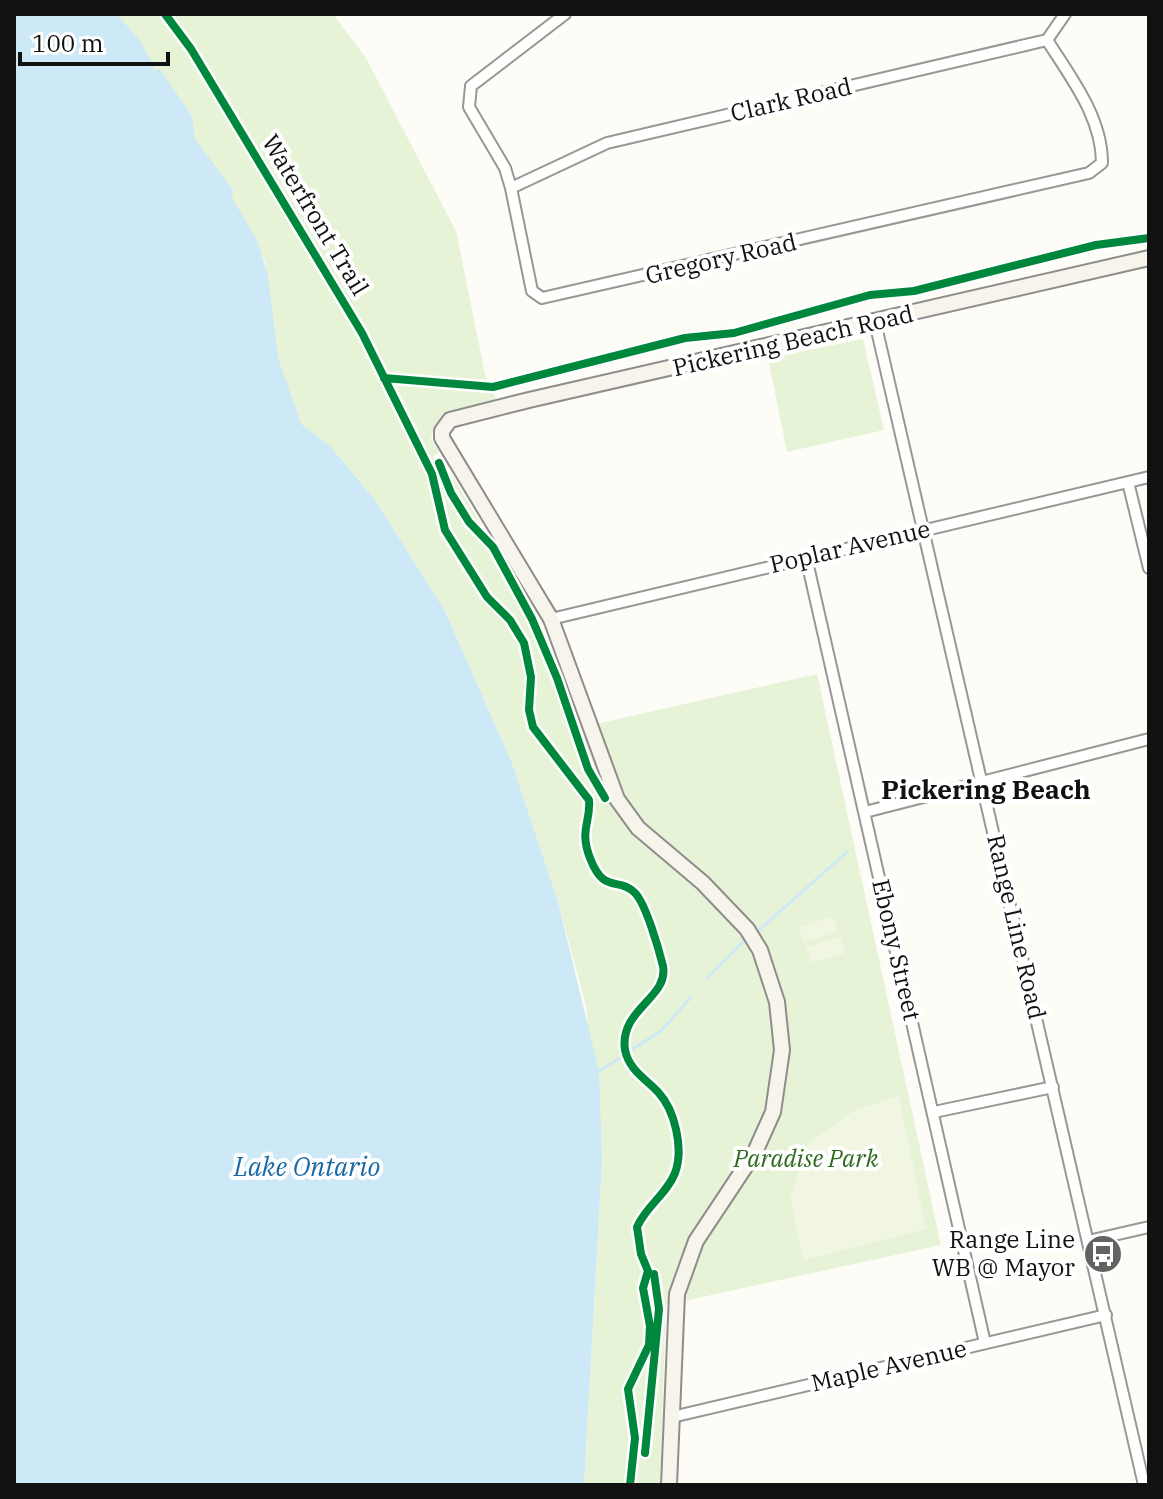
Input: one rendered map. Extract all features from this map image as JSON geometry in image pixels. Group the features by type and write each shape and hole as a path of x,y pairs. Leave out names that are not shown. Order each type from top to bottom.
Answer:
{"street":[{"name":"Gregory Road","path":"565,14 471,86 469,107 505,168 532,291 542,298 1089,173 1102,163 1102,144 1090,110 1047,40"},
{"path":"1047,40 1065,14"},
{"name":"Clark Road","path":"511,188 607,143 1047,40"},
{"name":"Pickering Beach Road","path":"551,619 442,438 442,431 450,420 1149,258"},
{"name":"Range Line Road","path":"875,322 1144,1485"},
{"name":"Poplar Avenue","path":"551,619 1149,477"},
{"path":"1128,482 1149,568"},
{"name":"Ebony Street","path":"806,557 985,1343"},
{"path":"551,619 617,799 649,839 703,883 747,929 769,975 780,1016 781,1067 773,1112 755,1152 704,1227 681,1278 674,1316 669,1485"},
{"path":"865,812 1149,739"},
{"path":"934,1112 1053,1087"},
{"path":"1088,1241 1149,1227"},
{"name":"Maple Avenue","path":"672,1417 1106,1315"}],"green space":[{"name":"Paradise Park","path":"106,14 333,14 366,58 456,231 487,383 499,403 458,411 440,421 431,439 439,452 433,457 444,475 450,472 543,630 578,728 817,674 941,1245 666,1305 660,1485 584,1485 602,1161 586,1006 558,902 512,763 444,609 375,500 331,447 301,425 274,373 265,262 201,152"},
{"path":"863,339 884,430 787,452 768,358"},
{"path":"833,916 838,932 804,943 799,927"},
{"path":"840,937 845,953 811,963 806,947"},
{"name":"Paradise Park","path":"899,1096 926,1229 803,1260 790,1196 808,1144 855,1110"}],"water":[{"name":"Lake Ontario","path":"14,14 116,14 139,39 154,66 152,71 160,69 192,116 195,139 233,190 232,198 257,240 268,276 278,358 301,424 331,447 375,500 444,609 512,763 558,902 599,1071 602,1161 584,1485 14,1485"}],"waterway":[{"path":"759,930 847,852"},
{"path":"707,978 745,940"},
{"path":"627,1053 661,1031 691,997"},
{"path":"599,1071 622,1057"}],"cycle path":[{"name":"Waterfront Trail","path":"165,14 191,49 362,333 432,474 445,530 487,597 510,620 524,643 531,677 529,710 533,727 589,800 585,840 595,869 606,881 635,893 655,939 663,977 659,987 629,1024 625,1050 634,1069 658,1092 669,1109 679,1153 675,1173 637,1227 641,1254 648,1271 643,1288 650,1326 649,1345 628,1389 635,1438 630,1485"},
{"path":"384,378 493,387 685,338 734,333 870,295 914,291 1096,245 1149,238"},
{"path":"439,463 451,493 469,522 493,547 532,619 557,678 588,769 605,798"},
{"path":"645,1453 659,1309 654,1274"}],"place":[{"name":"Range Line WB @ Mayor","path":"1103,1254"}],"district":[{"name":"Pickering Beach","path":"986,790"}]}
